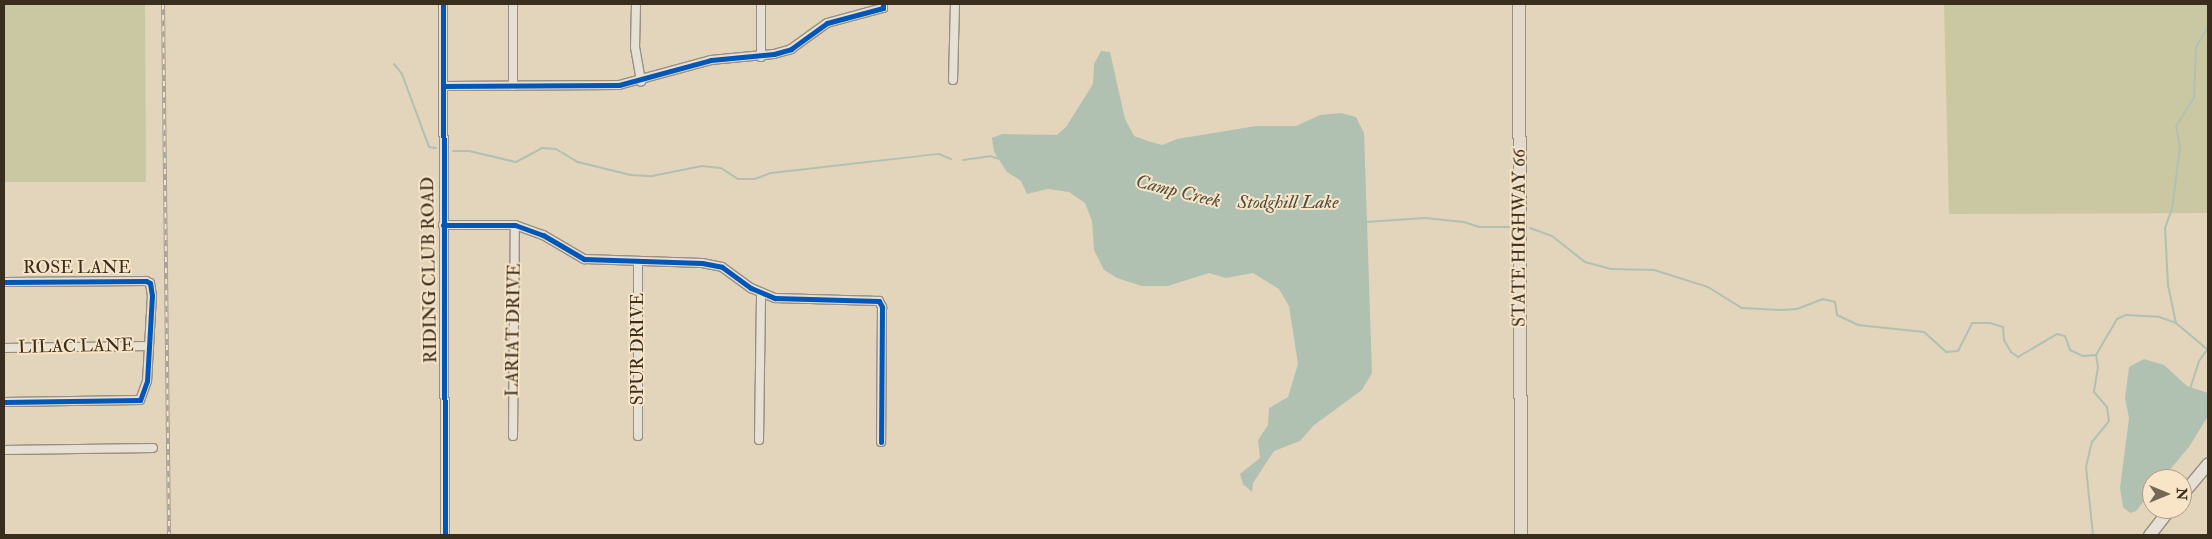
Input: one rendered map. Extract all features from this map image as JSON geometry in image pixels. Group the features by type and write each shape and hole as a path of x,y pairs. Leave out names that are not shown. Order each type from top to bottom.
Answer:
{"main road":[{"name":"STATE HIGHWAY 66","path":"1519,4 1521,535"}],"street":[{"name":"RIDING CLUB ROAD","path":"443,4 445,535"},
{"path":"513,4 513,86"},
{"path":"636,4 635,47 641,81"},
{"path":"761,4 761,57"},
{"path":"953,80 955,4"},
{"path":"443,86 600,87 641,81 711,60 761,57 791,49 827,23 884,6"},
{"path":"443,225 515,225 543,235 584,259 702,263 722,267 761,293 792,300 879,301 882,307 881,442"},
{"name":"LARIAT DRIVE","path":"513,436 515,225"},
{"name":"SPUR DRIVE","path":"638,262 638,436"},
{"name":"ROSE LANE","path":"4,282 150,283 152,295 149,346"},
{"path":"759,440 761,293"},
{"path":"4,402 140,400 145,393 149,346"},
{"name":"LILAC LANE","path":"4,348 149,346"},
{"path":"4,450 153,448"},
{"path":"2192,482 2208,463"},
{"path":"2149,535 2161,519"}],"shaded area":[{"path":"4,4 145,4 146,182 4,182"},
{"path":"1944,4 2208,4 2208,213 1949,214"}],"water":[{"name":"Stodghill Lake","path":"1101,51 1110,52 1125,119 1134,136 1148,141 1162,145 1177,139 1256,126 1296,126 1320,115 1341,113 1356,117 1364,133 1372,373 1362,390 1314,425 1300,441 1274,451 1253,483 1252,492 1243,484 1240,474 1260,458 1258,440 1268,425 1269,408 1288,397 1298,364 1289,306 1279,289 1253,273 1226,278 1209,273 1168,286 1142,286 1117,278 1104,270 1094,250 1092,221 1085,203 1069,192 1048,189 1027,194 1021,181 1007,172 994,152 992,138 1002,134 1057,135 1066,127 1093,84 1094,64"},
{"path":"2144,359 2164,365 2187,386 2208,393 2208,416 2189,447 2170,469 2142,469 2142,504 2136,511 2130,513 2123,507 2120,488 2129,418 2125,398 2129,367"}],"waterway":[{"path":"2176,323 2168,285 2165,228 2172,209 2180,147 2176,127 2194,97 2196,47 2208,27"},
{"name":"Camp Creek","path":"394,64 402,74 429,147 436,148"},
{"name":"Camp Creek","path":"453,151 469,151 516,162 542,148 556,149 578,162 630,175 652,176 702,166 721,168 738,179 755,179 771,173 939,154 951,159"},
{"name":"Camp Creek","path":"963,160 990,156 1000,159"},
{"name":"Camp Creek","path":"1365,222 1425,218 1464,222 1479,227 1512,227"},
{"name":"Camp Creek","path":"1530,228 1552,236 1585,262 1611,269 1654,270 1708,287 1742,308 1797,309 1823,299 1835,302 1837,315 1858,325 1924,332 1946,352 1958,351 1972,323 1990,323 2003,327 2004,340 2011,352 2018,357 2057,334 2065,336 2070,350 2083,356 2096,355 2117,319 2126,315 2159,317 2176,323 2208,350"},
{"path":"2190,389 2199,361 2207,350"},
{"path":"2093,535 2086,467 2092,442 2109,421 2107,407 2094,392 2098,367 2096,355"}],"railway":[{"path":"163,4 169,535"}],"cycle path":[{"path":"443,4 445,535"},
{"path":"443,86 619,85 711,60 774,54 791,49 827,23 883,8 883,4"},
{"path":"443,225 515,225 543,235 584,259 702,263 722,267 751,288 775,298 879,301 882,307 881,442"},
{"path":"4,282 146,281 150,283 152,295 147,381 140,400 4,402"}]}
